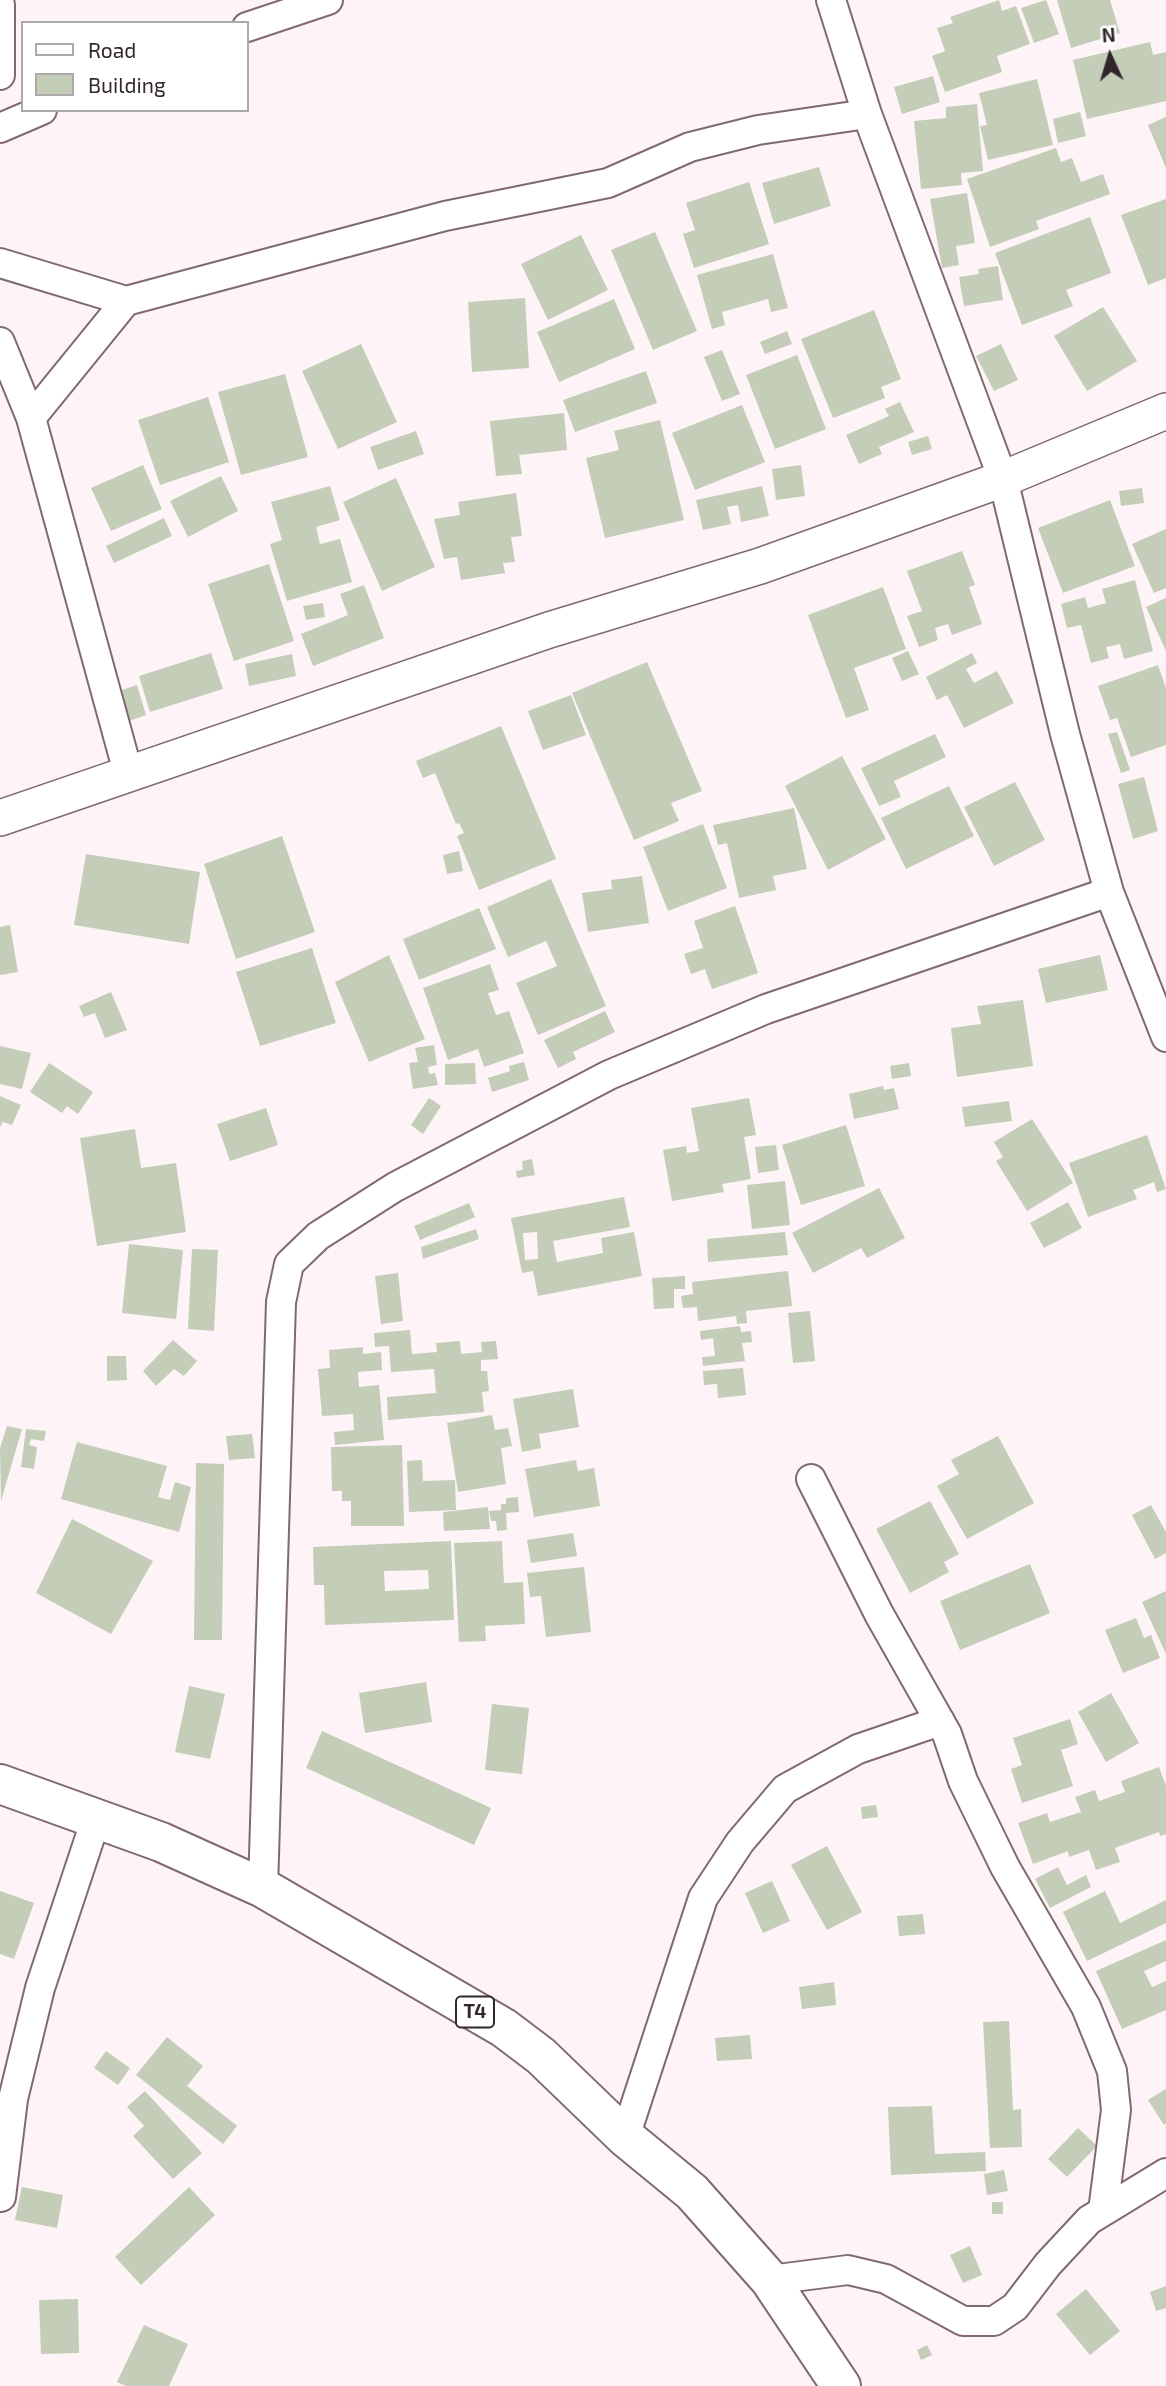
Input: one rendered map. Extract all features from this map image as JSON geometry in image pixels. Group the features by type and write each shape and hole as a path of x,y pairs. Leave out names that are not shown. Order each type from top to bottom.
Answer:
{"highway":[{"name":"T4","path":"0,1784 161,1842 263,1888 504,2028 541,2056 625,2137 692,2192 770,2280 841,2386"}],"street":[{"path":"248,26 274,8 328,0"},
{"path":"831,0 867,114 1003,479 1065,734 1109,892 1166,1037"},
{"path":"0,5 0,75"},
{"path":"0,128 37,112"},
{"path":"0,263 126,300 445,216 608,183 690,147 758,130 867,114"},
{"path":"31,418 126,300"},
{"path":"0,342 31,418 130,776"},
{"path":"0,818 130,776 549,630 760,566 1003,479 1166,411"},
{"path":"263,1888 281,1302 289,1264 318,1236 395,1187 609,1074 766,1009 1109,892"},
{"path":"811,1479 879,1614 940,1721 963,1781 1005,1867 1086,2007 1112,2071 1116,2110 1102,2211"},
{"path":"625,2137 703,1898 740,1842 785,1789 858,1749 940,1721"},
{"path":"1,2197 13,2099 40,1987 96,1819"},
{"path":"770,2280 848,2270 886,2279 963,2321 994,2321 1015,2307 1048,2264 1088,2220 1166,2173"}],"building":[{"path":"999,0 1002,11 1016,6 1030,44 997,56 1002,72 945,92 932,56 945,51 937,28 953,23 950,17"},
{"path":"1046,0 1059,34 1034,43 1021,8"},
{"path":"1057,0 1110,0 1120,33 1071,48"},
{"path":"1150,42 1153,55 1166,52 1166,101 1087,119 1073,60"},
{"path":"933,76 940,102 902,114 894,87"},
{"path":"1037,79 1053,145 988,160 980,126 987,125 979,93"},
{"path":"977,104 983,171 961,173 962,185 921,189 914,121 946,118 946,107"},
{"path":"1080,112 1086,136 1058,143 1053,119"},
{"path":"1166,117 1166,168 1148,125"},
{"path":"1056,148 1061,162 1072,158 1081,182 1103,174 1110,194 1036,221 1039,229 990,247 967,179"},
{"path":"819,167 831,206 774,224 762,183"},
{"path":"749,182 769,244 694,268 683,234 695,230 686,203"},
{"path":"967,193 975,243 956,246 959,265 942,268 930,199"},
{"path":"1166,199 1166,278 1148,285 1121,215"},
{"path":"1090,217 1111,273 1066,290 1073,306 1022,325 995,253"},
{"path":"655,232 697,331 653,350 611,250"},
{"path":"581,235 608,290 548,320 521,264"},
{"path":"773,254 788,308 771,312 768,299 722,312 725,325 712,329 697,275"},
{"path":"998,266 1003,300 964,306 959,277 979,274 978,269"},
{"path":"525,298 529,368 472,372 468,302"},
{"path":"614,299 635,349 559,382 537,332"},
{"path":"1103,307 1137,361 1087,391 1054,336"},
{"path":"874,310 901,379 881,387 885,398 833,418 801,339"},
{"path":"787,331 792,344 765,354 760,342"},
{"path":"361,344 397,422 338,449 302,371"},
{"path":"1001,344 1018,380 994,391 976,356"},
{"path":"722,350 740,394 722,401 704,357"},
{"path":"797,355 826,429 775,449 746,375"},
{"path":"646,371 657,403 575,432 563,400"},
{"path":"285,374 308,457 241,475 218,392"},
{"path":"208,397 229,462 160,485 138,420"},
{"path":"900,402 914,432 879,447 882,454 859,464 846,435 889,416 885,409"},
{"path":"742,405 765,462 695,490 672,433"},
{"path":"564,413 567,450 519,455 522,474 496,476 490,421"},
{"path":"660,420 684,520 605,538 586,458 619,450 614,431"},
{"path":"416,431 424,454 378,470 370,447"},
{"path":"928,436 932,449 912,455 908,442"},
{"path":"143,465 162,509 111,531 91,488"},
{"path":"801,465 805,496 776,500 772,469"},
{"path":"221,476 238,511 188,537 170,501"},
{"path":"396,478 435,567 382,591 343,502"},
{"path":"330,486 340,520 316,527 320,544 340,539 352,582 287,601 270,544 282,540 271,502"},
{"path":"762,486 769,516 741,522 738,505 727,507 731,524 703,530 696,500"},
{"path":"1142,488 1144,503 1121,506 1119,491"},
{"path":"516,493 522,536 511,537 515,562 503,563 505,573 461,580 457,557 444,559 434,519 460,515 458,502"},
{"path":"1110,500 1135,566 1063,593 1038,528"},
{"path":"164,518 172,536 114,563 106,546"},
{"path":"1166,529 1166,588 1154,593 1132,544"},
{"path":"962,551 975,585 969,587 982,624 952,635 948,624 935,628 938,640 919,647 907,616 922,611 907,571"},
{"path":"269,564 294,641 234,661 208,584"},
{"path":"1135,580 1153,651 1124,659 1120,644 1106,647 1109,658 1091,663 1081,625 1067,628 1061,604 1085,597 1088,608 1106,603 1102,589"},
{"path":"364,585 384,638 313,666 301,634 348,615 340,594"},
{"path":"883,587 906,649 854,668 869,710 846,718 808,615"},
{"path":"1166,598 1166,651 1146,607"},
{"path":"323,603 325,617 306,620 303,606"},
{"path":"908,651 919,674 902,681 892,658"},
{"path":"211,653 223,689 150,712 139,676"},
{"path":"972,653 977,663 966,669 974,683 997,671 1014,703 964,728 947,695 937,700 926,677"},
{"path":"292,654 296,676 249,686 245,664"},
{"path":"647,662 702,791 671,803 679,821 634,840 572,693"},
{"path":"1158,665 1166,688 1166,745 1131,757 1117,718 1110,720 1098,686"},
{"path":"137,685 146,715 129,721 123,701 119,702 116,692"},
{"path":"571,695 586,735 543,750 528,711"},
{"path":"501,726 556,859 479,890 457,836 464,833 459,823 456,824 435,773 423,778 416,761"},
{"path":"1117,732 1130,770 1121,773 1108,734"},
{"path":"935,734 946,757 894,781 901,797 879,806 861,768"},
{"path":"842,756 886,839 828,870 785,786"},
{"path":"1144,777 1158,831 1133,839 1118,784"},
{"path":"1015,782 1045,840 994,866 964,807"},
{"path":"949,786 974,836 906,869 881,818"},
{"path":"794,808 807,869 773,876 776,890 739,898 727,843 718,845 713,825"},
{"path":"703,824 727,888 668,911 643,847"},
{"path":"282,836 315,932 236,959 204,864"},
{"path":"459,851 463,871 447,874 443,855"},
{"path":"86,854 200,872 189,944 74,925"},
{"path":"642,876 649,923 588,932 582,893 612,889 611,880"},
{"path":"551,879 606,1006 538,1035 516,983 557,966 546,941 508,957 487,907"},
{"path":"735,906 758,973 712,989 705,969 691,974 684,954 703,948 694,921"},
{"path":"479,908 496,949 419,980 403,939"},
{"path":"10,925 18,972 0,975 0,927"},
{"path":"312,948 336,1023 260,1046 236,972"},
{"path":"389,955 425,1039 369,1062 335,982"},
{"path":"1100,955 1108,990 1046,1003 1038,969"},
{"path":"490,964 499,990 488,993 496,1015 509,1011 524,1053 484,1067 478,1049 448,1060 423,988"},
{"path":"111,992 127,1030 105,1038 95,1013 84,1017 79,1006"},
{"path":"1023,1000 1033,1066 957,1077 951,1028 981,1024 977,1006"},
{"path":"605,1011 615,1032 573,1052 576,1059 558,1068 544,1040"},
{"path":"434,1045 437,1065 428,1067 429,1074 435,1073 438,1085 413,1089 409,1063 418,1062 415,1048"},
{"path":"0,1046 31,1053 22,1089 0,1084"},
{"path":"524,1062 529,1080 492,1092 488,1078 510,1071 509,1066"},
{"path":"49,1063 93,1092 78,1114 67,1106 62,1113 30,1092"},
{"path":"475,1063 476,1084 445,1085 445,1064"},
{"path":"909,1063 911,1076 892,1079 890,1066"},
{"path":"883,1086 884,1090 894,1088 899,1109 854,1119 849,1094"},
{"path":"0,1096 21,1105 12,1125 3,1122 0,1127"},
{"path":"429,1098 441,1106 423,1134 411,1125"},
{"path":"749,1098 756,1135 744,1137 751,1179 722,1184 724,1192 672,1201 663,1150 686,1146 687,1153 699,1151 691,1108"},
{"path":"1009,1101 1012,1121 965,1127 962,1107"},
{"path":"266,1108 278,1145 230,1161 217,1124"},
{"path":"1032,1119 1073,1183 1027,1211 996,1161 1003,1157 994,1142"},
{"path":"846,1125 865,1186 801,1205 782,1145"},
{"path":"135,1129 141,1168 176,1163 186,1232 97,1246 80,1138"},
{"path":"1147,1135 1166,1189 1157,1192 1154,1182 1133,1190 1137,1199 1088,1217 1069,1163"},
{"path":"776,1145 779,1170 758,1173 755,1147"},
{"path":"532,1159 535,1175 517,1178 516,1171 523,1170 522,1161"},
{"path":"785,1181 790,1225 752,1229 747,1185"},
{"path":"879,1188 905,1238 867,1258 861,1248 813,1273 792,1233"},
{"path":"624,1197 630,1227 553,1241 557,1262 603,1253 601,1238 634,1232 642,1276 538,1296 533,1271 522,1273 511,1218","holes":["537,1232 538,1259 525,1260 523,1233"]},
{"path":"1068,1202 1082,1228 1044,1248 1030,1223"},
{"path":"469,1203 475,1217 420,1240 414,1226"},
{"path":"476,1229 479,1239 423,1259 421,1247"},
{"path":"785,1232 788,1255 708,1262 707,1239"},
{"path":"129,1244 183,1250 176,1319 122,1313"},
{"path":"192,1249 218,1250 214,1331 188,1329"},
{"path":"788,1271 792,1306 746,1311 747,1323 737,1324 736,1316 698,1321 697,1307 683,1308 681,1296 693,1294 692,1282"},
{"path":"398,1273 403,1321 381,1324 375,1276"},
{"path":"685,1276 685,1289 674,1289 674,1308 654,1309 652,1278"},
{"path":"810,1311 815,1361 793,1363 788,1313"},
{"path":"740,1326 741,1332 751,1331 752,1342 742,1343 745,1361 703,1366 702,1357 715,1356 713,1338 701,1340 700,1331"},
{"path":"410,1330 412,1354 437,1352 436,1343 460,1341 461,1354 482,1352 481,1342 496,1341 498,1359 481,1360 481,1371 487,1371 489,1391 482,1392 484,1412 388,1420 387,1397 436,1393 434,1369 391,1372 389,1346 375,1347 374,1333"},
{"path":"173,1340 197,1361 184,1376 174,1369 156,1386 143,1371"},
{"path":"363,1347 363,1354 381,1352 382,1370 358,1372 359,1387 379,1385 384,1440 335,1445 334,1432 354,1430 353,1414 322,1416 318,1369 330,1368 329,1350"},
{"path":"107,1356 126,1356 127,1380 107,1381"},
{"path":"743,1368 746,1395 718,1398 717,1384 704,1385 703,1371"},
{"path":"573,1389 579,1427 539,1434 541,1448 522,1452 513,1399"},
{"path":"492,1415 495,1430 508,1428 512,1446 501,1448 506,1484 458,1492 447,1423"},
{"path":"7,1426 22,1429 1,1501 0,1448"},
{"path":"26,1429 46,1431 44,1441 31,1439 29,1445 37,1447 34,1469 21,1467"},
{"path":"252,1434 255,1458 229,1460 226,1436"},
{"path":"998,1436 1034,1503 967,1539 937,1486 959,1474 951,1460"},
{"path":"77,1442 167,1466 158,1497 170,1500 175,1482 191,1487 179,1532 61,1499"},
{"path":"402,1445 404,1526 351,1526 351,1501 342,1501 342,1491 332,1491 331,1447"},
{"path":"422,1460 423,1481 455,1480 456,1510 409,1512 407,1461"},
{"path":"576,1460 578,1471 594,1468 600,1506 534,1517 525,1469"},
{"path":"196,1463 224,1464 222,1640 194,1640"},
{"path":"518,1497 519,1512 506,1513 507,1530 497,1531 496,1521 491,1521 489,1511 501,1510 501,1504 506,1504 506,1498"},
{"path":"930,1501 959,1554 944,1562 949,1572 910,1593 876,1529"},
{"path":"1151,1505 1166,1532 1166,1553 1155,1559 1132,1515"},
{"path":"488,1507 490,1529 444,1531 443,1512"},
{"path":"72,1519 153,1561 111,1634 36,1593"},
{"path":"573,1533 577,1556 531,1563 527,1540"},
{"path":"451,1541 454,1620 325,1625 324,1585 314,1585 313,1547","holes":["428,1570 429,1589 385,1591 384,1571"]},
{"path":"502,1541 504,1583 523,1582 525,1624 485,1626 486,1641 459,1642 454,1543"},
{"path":"1030,1564 1050,1613 960,1650 940,1601"},
{"path":"584,1567 591,1632 546,1637 541,1596 530,1597 527,1573"},
{"path":"1166,1591 1166,1654 1142,1602"},
{"path":"1136,1618 1144,1638 1151,1635 1160,1658 1123,1673 1105,1630"},
{"path":"426,1682 432,1722 365,1733 359,1693"},
{"path":"189,1686 225,1694 210,1759 175,1752"},
{"path":"1111,1693 1139,1743 1106,1762 1078,1712"},
{"path":"492,1704 529,1708 522,1774 485,1770"},
{"path":"1070,1719 1078,1744 1061,1750 1073,1786 1022,1803 1011,1769 1022,1765 1013,1738"},
{"path":"322,1731 491,1808 474,1845 306,1768"},
{"path":"1159,1767 1166,1786 1166,1834 1160,1836 1159,1832 1115,1848 1120,1862 1096,1870 1089,1850 1069,1857 1068,1851 1033,1864 1018,1823 1047,1813 1050,1822 1081,1812 1075,1797 1095,1790 1099,1801 1125,1792 1121,1781"},
{"path":"876,1805 878,1817 862,1819 861,1807"},
{"path":"827,1846 862,1912 827,1930 791,1865"},
{"path":"1058,1867 1067,1885 1086,1875 1091,1887 1050,1908 1035,1879"},
{"path":"772,1881 790,1921 763,1933 745,1893"},
{"path":"0,1891 34,1903 14,1959 0,1954"},
{"path":"1105,1891 1120,1923 1166,1900 1166,1923 1087,1961 1063,1912"},
{"path":"923,1914 925,1934 899,1936 897,1916"},
{"path":"1166,1940 1166,1961 1144,1971 1152,1987 1166,1981 1166,2010 1122,2029 1096,1971"},
{"path":"834,1982 836,2005 802,2009 799,1987"},
{"path":"1009,2021 1013,2110 1021,2109 1022,2147 990,2148 983,2022"},
{"path":"750,2035 752,2059 717,2061 715,2038"},
{"path":"167,2037 203,2066 187,2086 237,2126 223,2144 136,2075"},
{"path":"106,2051 130,2068 118,2085 94,2068"},
{"path":"1166,2089 1166,2123 1164,2125 1148,2100"},
{"path":"145,2091 202,2153 173,2179 133,2136 144,2126 127,2107"},
{"path":"932,2106 935,2154 985,2152 986,2171 891,2175 888,2107"},
{"path":"1078,2128 1097,2146 1067,2177 1048,2159"},
{"path":"1004,2170 1008,2191 987,2195 984,2174"},
{"path":"22,2187 63,2195 57,2228 15,2220"},
{"path":"189,2187 215,2215 141,2285 115,2257"},
{"path":"992,2202 1003,2202 1003,2214 992,2214"},
{"path":"970,2246 982,2275 963,2283 950,2255"},
{"path":"1166,2286 1166,2308 1156,2311 1150,2292"},
{"path":"1086,2289 1120,2331 1090,2355 1056,2314"},
{"path":"78,2299 79,2353 41,2354 39,2300"},
{"path":"144,2325 188,2344 169,2386 126,2386 117,2382"},
{"path":"927,2345 932,2355 921,2360 917,2350"}]}
